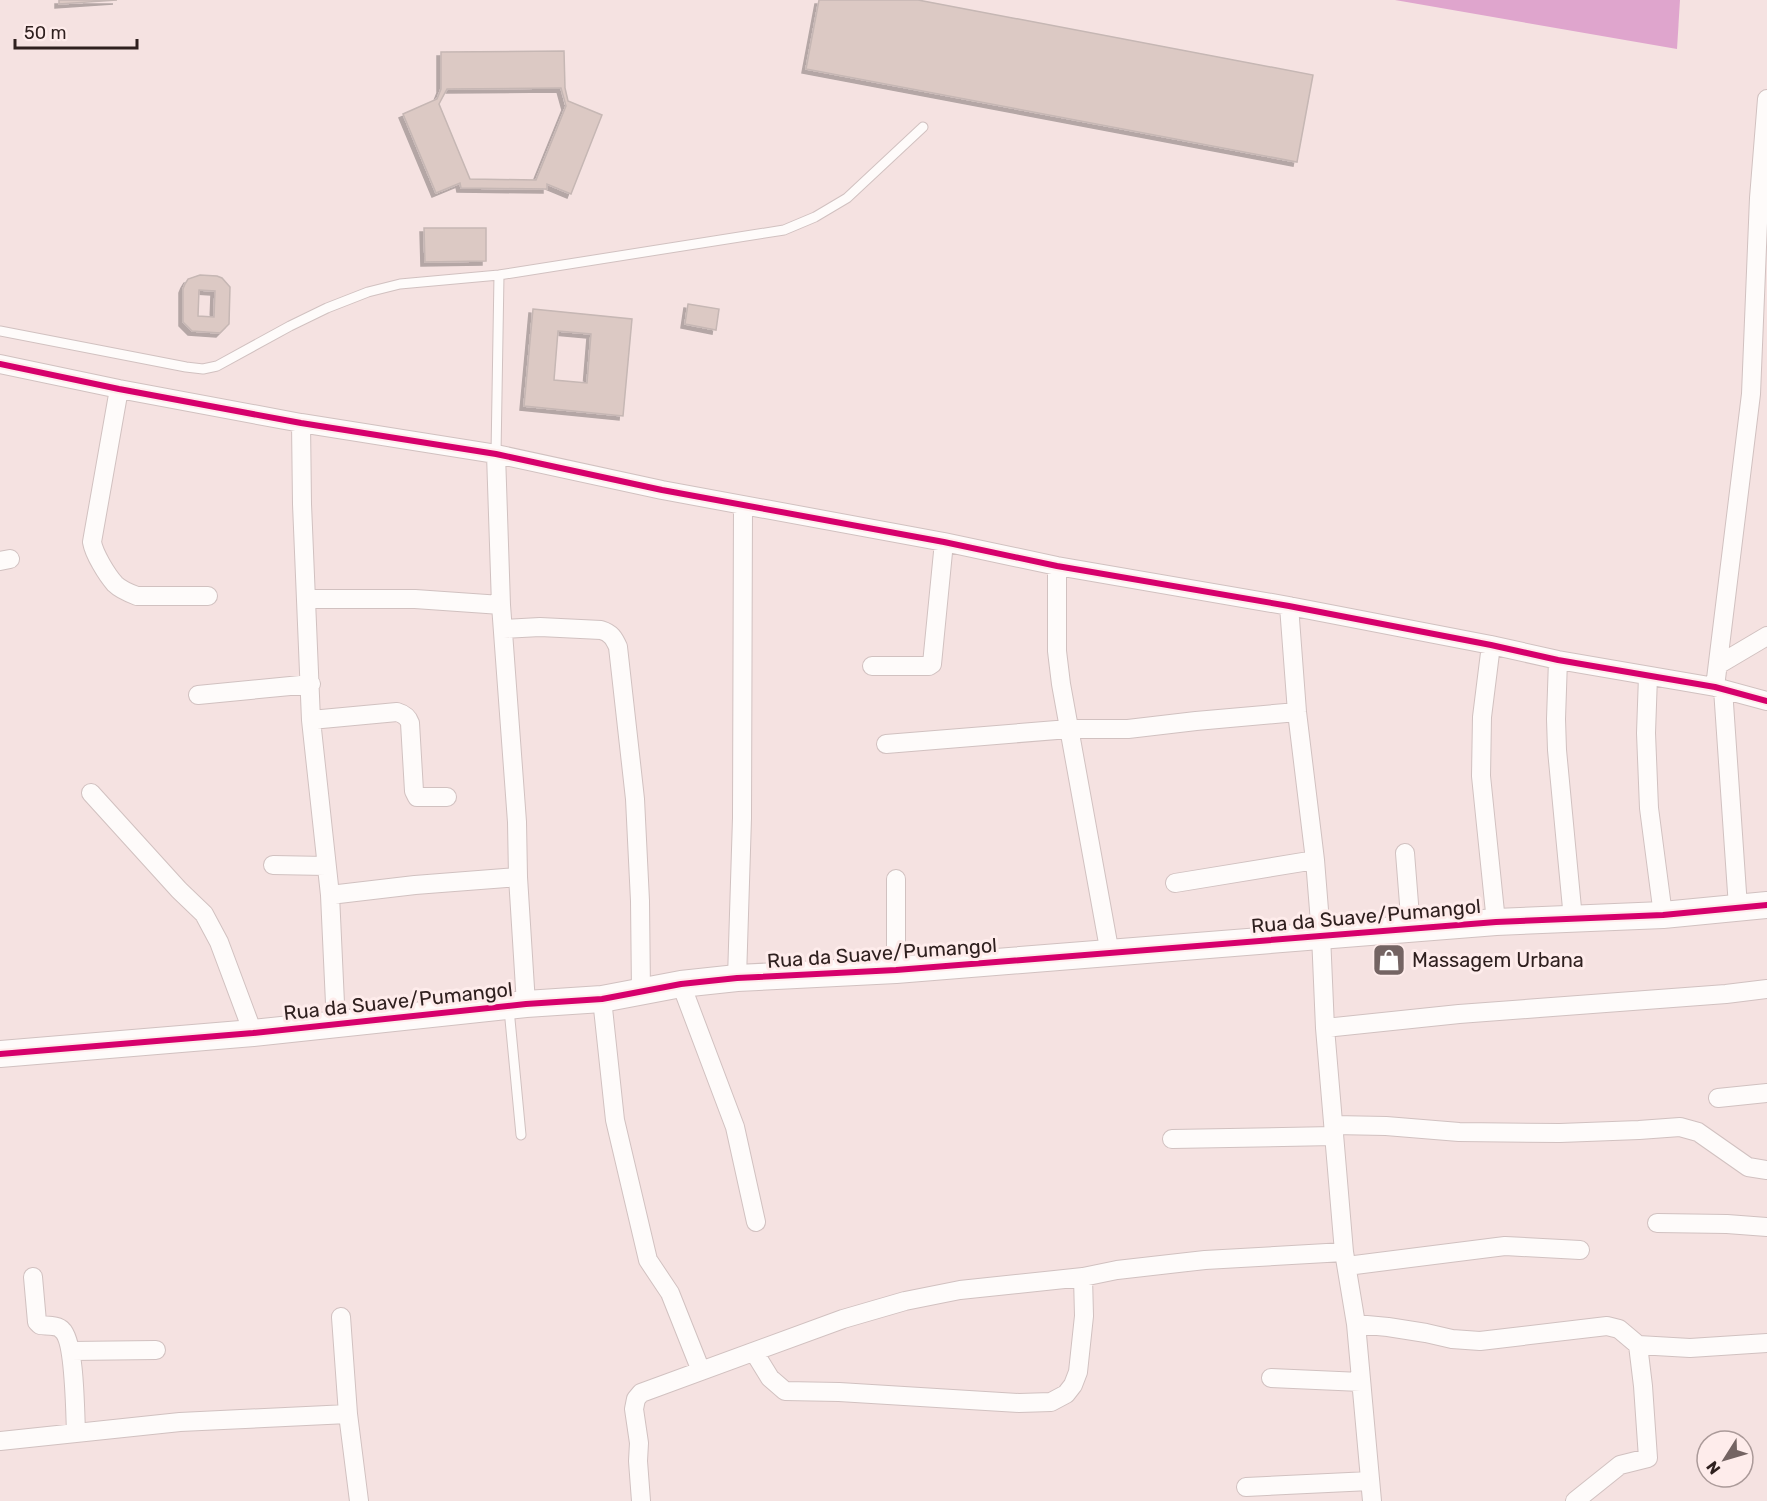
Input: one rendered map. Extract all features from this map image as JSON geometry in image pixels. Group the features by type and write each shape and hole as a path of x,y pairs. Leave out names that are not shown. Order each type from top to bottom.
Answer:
{"street":[{"path":"1738,907 1718,665 1759,395 1759,198 1767,99"},
{"path":"1,366 301,423 496,454 662,490 944,542 1057,566 1289,606 1558,660 1719,688 1767,701"},
{"path":"119,389 92,542 94,551 115,584 126,592 137,596 208,596"},
{"path":"301,423 311,720 330,894 336,1025"},
{"path":"496,454 501,605 518,822 517,1005"},
{"path":"737,978 742,818 743,505"},
{"path":"872,666 929,666 932,664 944,542"},
{"path":"1057,566 1057,651 1110,954"},
{"path":"306,599 415,598 501,605"},
{"path":"1289,606 1297,712 1315,860 1325,1028 1345,1259 1356,1324 1372,1501"},
{"path":"503,629 540,627 601,630 614,638 618,647 635,799 640,901 641,992"},
{"path":"1718,665 1767,636"},
{"path":"1491,645 1482,717 1481,776 1496,922"},
{"path":"1558,660 1557,750 1572,919"},
{"path":"1648,676 1646,733 1649,808 1663,915"},
{"path":"198,695 311,684"},
{"path":"311,720 398,712 403,714 410,723 415,795 417,797 447,796"},
{"path":"886,744 1069,729 1128,729 1297,712"},
{"path":"91,793 179,890 204,914 219,942 253,1034"},
{"path":"1405,854 1411,929"},
{"path":"1175,883 1315,860"},
{"path":"273,865 326,866"},
{"path":"330,894 518,877"},
{"path":"896,879 896,970"},
{"name":"Rua da Suave/Pumangol","path":"0,1054 253,1034 517,1005 602,999 681,984 737,978 896,970 1321,935 1496,922 1663,915 1767,905"},
{"path":"681,984 735,1127 756,1222"},
{"path":"1325,1028 1459,1014 1767,989"},
{"path":"602,999 615,1120 648,1260 670,1293 701,1371"},
{"path":"1718,1098 1767,1093"},
{"path":"1172,1139 1386,1126 1459,1132 1560,1133 1680,1127 1698,1132 1748,1167 1767,1170"},
{"path":"1657,1223 1767,1227"},
{"path":"641,1501 639,1443 634,1409 636,1399 645,1390 843,1319 905,1301 960,1290 1083,1277 1117,1270 1205,1260 1345,1259 1505,1246 1580,1250"},
{"path":"33,1277 37,1322 39,1325 60,1328 64,1331 71,1351 76,1432"},
{"path":"754,1352 770,1378 785,1391 848,1392 1019,1403 1051,1401 1066,1394 1073,1385 1078,1372 1084,1316 1083,1277"},
{"path":"341,1317 348,1414 359,1501 354,1501"},
{"path":"1356,1324 1396,1328 1452,1339 1480,1341 1607,1326 1619,1329 1638,1345 1690,1348 1767,1343"},
{"path":"1575,1501 1616,1468 1648,1458 1638,1345"},
{"path":"71,1351 156,1350"},
{"path":"1271,1378 1361,1382"},
{"path":"0,1441 180,1422 348,1414"},
{"path":"1245,1487 1370,1481"}],"lane":[{"path":"0,331 203,369 217,366 327,308 368,292 400,284 499,274 784,230 815,217 847,198 923,127"},
{"path":"496,454 499,274"},
{"path":"517,1005 520,1135"}],"shaded area":[{"path":"1395,0 1680,0 1677,49"}],"building":[{"path":"59,0 117,0 59,4"},
{"path":"819,0 918,0 1313,75 1297,162 806,69"},
{"path":"564,51 565,88 568,101 602,115 571,194 547,184 547,189 461,188 460,183 436,193 403,114 437,99 441,89 441,52","holes":["561,88 566,106 536,180 470,179 439,104 447,89"]},
{"path":"424,228 486,228 486,261 425,262"},
{"path":"200,275 217,276 230,287 229,324 220,333 192,331 183,322 183,289 188,279","holes":["199,290 215,291 214,317 198,316"]},
{"path":"688,304 719,309 716,330 685,324"},
{"path":"533,309 632,319 623,416 524,406","holes":["558,331 591,334 587,383 554,380"]}],"cycle path":[{"path":"0,364 301,423 496,454 662,490 944,542 1057,566 1289,606 1558,660 1715,687 1767,701"},
{"path":"0,1054 253,1033 526,1004 602,999 681,984 737,978 896,970 1496,922 1663,915 1767,905"}],"place":[{"name":"Massagem Urbana","path":"1389,960"}]}
